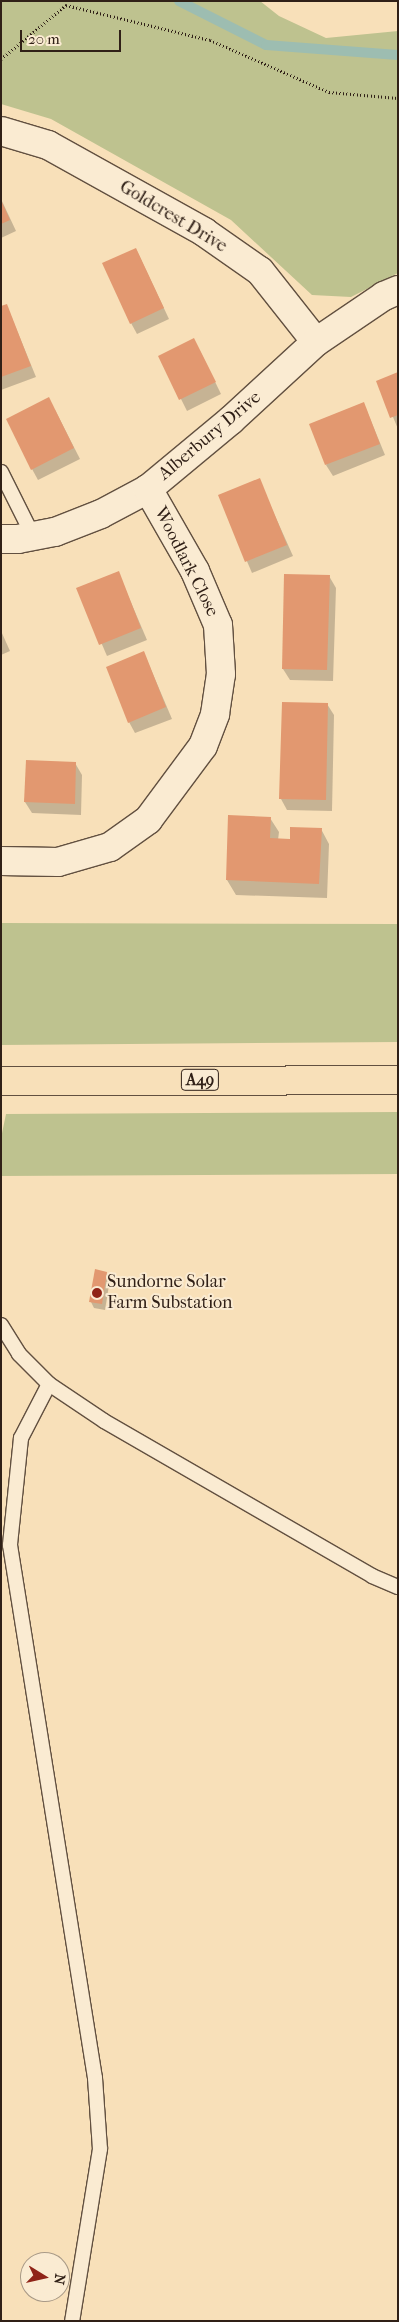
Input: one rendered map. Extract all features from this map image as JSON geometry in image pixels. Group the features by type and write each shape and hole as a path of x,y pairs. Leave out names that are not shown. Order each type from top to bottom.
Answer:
{"highway":[{"name":"A49","path":"2,1082 398,1080"}],"street":[{"name":"Goldcrest Drive","path":"1,130 48,145 204,232 260,271 316,342"},
{"name":"Alberbury Drive","path":"1,539 55,532 101,514 148,488 230,420 316,342 384,296 398,290"},
{"name":"Woodlark Close","path":"1,860 58,862 110,847 148,820 202,746 215,714 221,674 218,625 195,572 148,488"}],"lane":[{"path":"1,472 33,536"},
{"path":"1,1325 19,1354 49,1384 104,1421 372,1576 398,1587"},
{"path":"49,1384 21,1438 10,1545 95,2078 100,2149 72,2321"}],"path":[{"path":"1,59 66,5 210,40 329,92 398,98"}],"green space":[{"path":"1,1 260,1 279,16 326,38 398,31 398,273 351,297 312,295 231,220 51,119 1,104"},
{"path":"1,923 398,924 398,1042 1,1045"},
{"path":"398,1112 398,1174 1,1176 1,1138 6,1114"}],"building":[{"path":"1,200 10,220 1,224"},
{"path":"136,248 164,308 130,324 102,263"},
{"path":"7,304 31,366 1,377 1,306"},
{"path":"194,338 216,382 179,400 158,356"},
{"path":"398,372 398,415 390,418 376,381"},
{"path":"49,397 74,448 31,470 6,419"},
{"path":"364,402 380,444 325,465 309,424"},
{"path":"260,478 287,545 245,562 218,495"},
{"path":"119,571 141,628 99,645 76,588"},
{"path":"284,574 330,575 327,670 282,669"},
{"path":"144,651 166,707 128,723 106,667"},
{"path":"282,702 328,703 326,800 279,799"},
{"path":"26,760 76,762 75,804 24,802"},
{"path":"228,815 271,817 270,838 290,839 290,827 322,828 319,884 226,880"},
{"name":"Sundorne Solar Farm Substation","path":"95,1269 107,1272 102,1304 89,1302"}],"waterway":[{"path":"179,1 266,45 398,55"}],"place":[{"name":"Sundorne Solar Farm Substation","path":"97,1293"}]}
